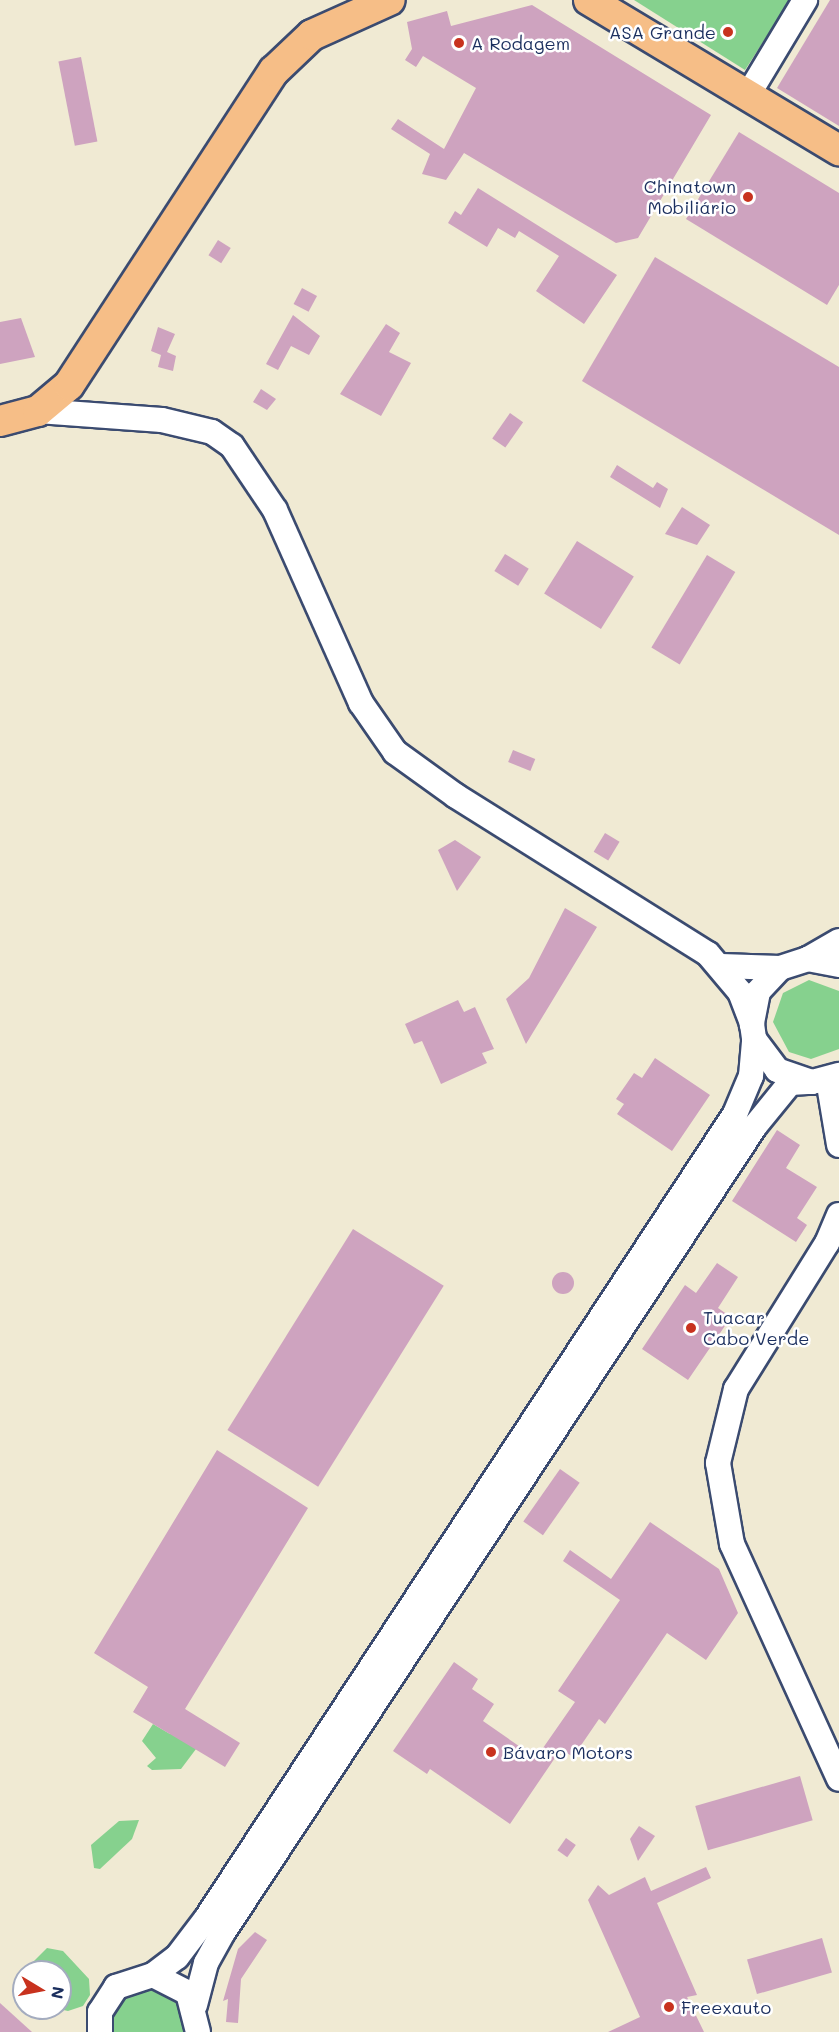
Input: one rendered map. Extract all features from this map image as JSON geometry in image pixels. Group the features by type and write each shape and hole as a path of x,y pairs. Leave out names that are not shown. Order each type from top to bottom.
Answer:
{"main road":[{"path":"0,421 38,411 80,369 258,88 312,35 390,0"},
{"path":"589,0 839,150"}],"street":[{"path":"748,95 805,0"},
{"path":"38,411 162,420 212,432 231,446 275,510 361,703 394,752 722,966 740,992 753,1032 777,1070 826,1079"},
{"path":"722,966 780,968 808,959 839,941"},
{"path":"808,959 839,965"},
{"path":"100,2032 100,2012 116,1987 153,1975 177,1957 206,1919 735,1113 751,1076 758,992 780,968"},
{"path":"826,1079 839,1145"},
{"path":"198,2032 195,2005 206,1963 224,1930 754,1126 790,1083 826,1079"},
{"path":"839,1215 827,1243 736,1389 718,1463 732,1544 839,1779"},
{"path":"153,1975 177,1983 195,2005"}],"green space":[{"name":"ASA Grande","path":"634,0 790,0 745,70"},
{"path":"809,980 839,991 839,1049 811,1059 789,1052 773,1022 783,993"},
{"path":"185,1709 196,1749 181,1769 152,1770 147,1766 156,1758 142,1741 153,1724 170,1734"},
{"path":"139,1820 132,1839 100,1869 94,1868 91,1845 119,1821"},
{"path":"47,1948 63,1951 71,1960 35,1960"},
{"path":"72,1961 89,1979 90,1995 83,2006 72,2010"},
{"path":"152,1988 177,2001 185,2032 113,2032 113,2016 125,1997"}],"building":[{"path":"830,0 839,0 839,126 777,88"},
{"path":"532,5 711,115 638,238 616,243 464,153 446,180 422,174 430,154 391,129 398,119 444,149 476,88 423,56 416,67 405,60 412,49 407,22 447,11 451,26"},
{"path":"81,57 97,141 75,146 58,61"},
{"path":"739,132 839,193 839,285 827,305 686,219"},
{"path":"478,188 617,275 584,324 536,291 559,256 519,231 515,238 498,228 487,247 448,223 455,211 461,215"},
{"path":"218,240 231,248 221,263 208,255"},
{"path":"655,257 839,367 839,535 582,381"},
{"path":"302,288 317,296 309,312 294,304"},
{"path":"293,315 320,336 309,355 291,346 278,370 266,364"},
{"path":"21,318 35,357 0,364 0,322"},
{"path":"386,324 400,333 389,352 411,363 381,416 340,394"},
{"path":"158,327 175,334 167,352 176,356 173,371 158,367 161,355 151,351"},
{"path":"261,389 276,399 267,410 253,402"},
{"path":"510,413 523,422 505,448 492,438"},
{"path":"617,465 653,488 657,482 668,489 660,508 610,477"},
{"path":"682,507 710,525 697,545 665,534"},
{"path":"577,541 634,577 601,629 544,594"},
{"path":"505,554 529,569 518,586 494,571"},
{"path":"707,555 735,572 680,665 651,648"},
{"path":"513,750 535,759 530,771 508,762"},
{"path":"605,833 620,842 608,861 594,852"},
{"path":"455,840 481,857 457,891 438,850"},
{"path":"565,908 597,927 526,1044 506,999 529,978"},
{"path":"458,1000 464,1012 475,1007 494,1049 482,1053 487,1063 441,1084 422,1041 414,1044 405,1024"},
{"path":"655,1058 710,1095 672,1151 617,1114 624,1104 616,1099 634,1073 642,1078"},
{"path":"777,1130 800,1145 786,1168 817,1187 797,1218 807,1225 796,1242 732,1201"},
{"path":"353,1229 444,1286 318,1487 227,1430"},
{"path":"717,1263 738,1277 718,1308 731,1317 688,1380 642,1349 685,1285 696,1293"},
{"path":"559,1272 567,1272 574,1279 574,1287 567,1294 559,1294 552,1287 552,1279"},
{"path":"217,1450 308,1508 185,1709 240,1743 225,1767 133,1712 148,1687 94,1653"},
{"path":"560,1469 580,1483 543,1535 523,1521"},
{"path":"650,1522 719,1569 738,1613 706,1660 667,1633 605,1724 599,1719 573,1757 561,1749 510,1824 430,1769 427,1774 393,1751 454,1662 478,1679 472,1689 494,1704 483,1721 536,1758 575,1702 558,1691 620,1600 563,1561 570,1550 611,1579"},
{"path":"800,1776 813,1820 708,1850 695,1806"},
{"path":"639,1826 655,1836 638,1861 630,1839"},
{"path":"566,1838 576,1845 567,1857 557,1850"},
{"path":"706,1867 711,1878 657,1903 697,1995 687,1997 704,2032 608,2032 640,2017 588,1900 598,1885 609,1895 645,1877 651,1891"},
{"path":"255,1932 267,1940 241,1979 238,2023 226,2022 228,1999 223,2001 238,1949"},
{"path":"822,1938 832,1973 757,1994 747,1959"},
{"path":"0,2003 12,2014 12,2020 19,2020 32,2032 0,2032"}],"place":[{"name":"ASA Grande","path":"728,32"},
{"name":"A Rodagem","path":"459,43"},
{"name":"Chinatown Mobiliário","path":"748,197"},
{"name":"Tuacar Cabo Verde","path":"691,1328"},
{"name":"Bávaro Motors","path":"491,1752"},
{"name":"Freexauto","path":"669,2007"}]}
